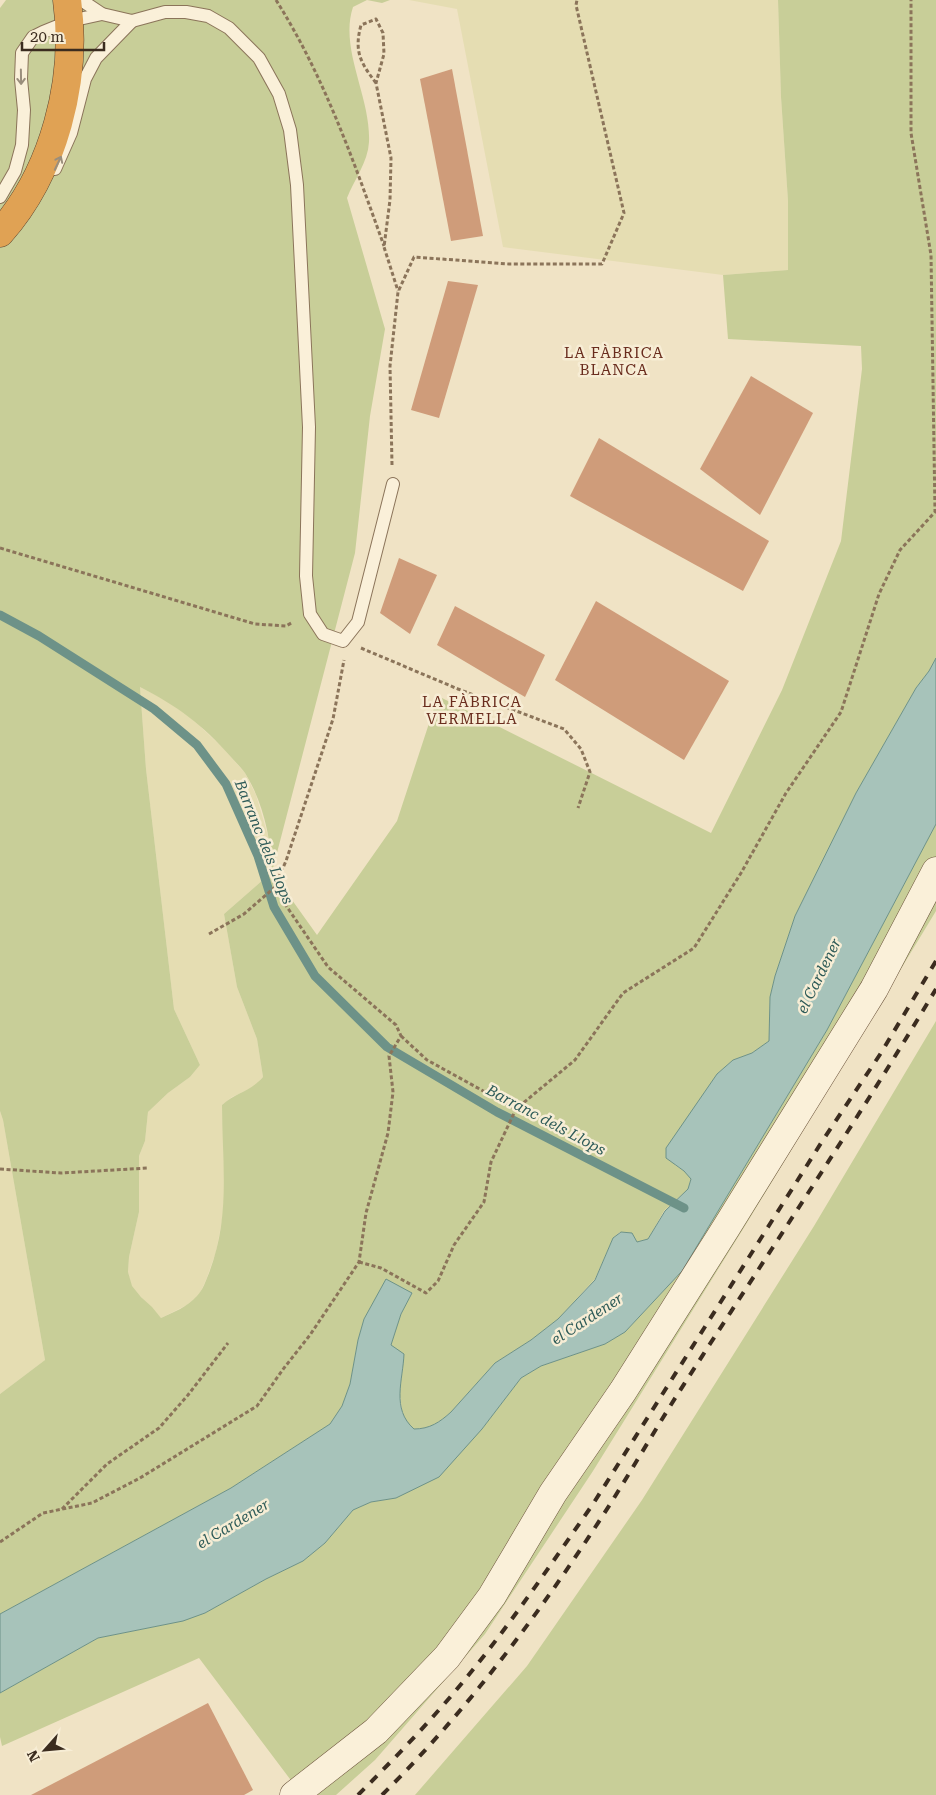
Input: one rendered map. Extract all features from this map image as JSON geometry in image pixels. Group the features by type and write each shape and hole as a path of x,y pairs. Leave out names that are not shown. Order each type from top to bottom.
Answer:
{"highway":[{"path":"0,233 21,205 46,156 58,126 66,88 73,7"}],"street":[{"path":"294,1795 376,1731 447,1658 492,1596 553,1493 654,1342 874,989 936,871"}],"lane":[{"path":"73,7 102,14"},
{"path":"73,7 132,21 165,12 186,12 208,16 229,28 259,58 279,94 290,130 297,186 309,427 306,576 310,614 323,634 343,641 358,622 393,484"},
{"path":"0,197 15,171 22,145 24,110 21,79 22,53 33,38 73,7"},
{"path":"50,180 71,132 85,79 96,58 132,21"},
{"path":"0,244 24,222 33,209"}],"path":[{"path":"276,0 324,92 356,165 398,292"},
{"path":"393,484 390,366 398,292 414,257 509,264 602,264 624,213 576,6 577,0"},
{"path":"360,1262 381,1268 426,1294 438,1281 454,1245 484,1202 490,1162 516,1109 575,1060 623,993 694,948 741,873 786,793 841,712 879,594 900,550 935,512 931,256 911,133 911,0"},
{"path":"376,83 384,54 383,32 376,19 361,25 357,38 361,63 376,83 391,158 390,200 384,247"},
{"path":"0,548 255,624 286,626 310,614"},
{"path":"209,934 244,914 273,889 286,861 333,719 344,658 343,641 458,689 564,730 581,749 590,772 578,808"},
{"path":"273,889 328,967 396,1024 400,1037 427,1060 516,1109"},
{"path":"0,1542 43,1514 92,1504 140,1478 257,1406 310,1335 360,1262 366,1212 388,1133 393,1092 389,1056 400,1037"},
{"path":"0,1169 61,1173 148,1168"},
{"path":"62,1510 107,1464 159,1428 188,1395 228,1343"}],"shaded area":[{"path":"409,0 778,0 781,97 788,201 788,270 723,275 503,247 457,9"},
{"path":"140,687 165,700 189,716 222,747 245,773 256,795 271,846 272,872 224,914 237,987 257,1039 263,1077 254,1087 232,1097 222,1105 225,1195 216,1252 199,1295 187,1305 161,1318 131,1286 128,1272 129,1257 139,1212 139,1156 145,1141 148,1112 168,1093 190,1077 200,1065 174,1009 146,769"},
{"path":"0,1111 45,1360 0,1394"}],"green space":[{"path":"6,0 367,0 353,7 350,39 352,56 365,108 369,142 366,157 347,198 385,329 370,416 355,553 272,872 317,935 397,821 438,696 711,833 782,690 841,541 862,369 861,346 728,339 723,275 788,270 788,201 781,97 778,0 936,0 936,658 916,688 856,793 795,916 770,997 769,1041 752,1053 733,1060 717,1074 697,1104 675,1165 691,1178 688,1189 664,1211 648,1239 637,1242 631,1233 620,1232 613,1238 595,1279 558,1319 531,1340 495,1363 451,1412 439,1422 430,1426 414,1429 406,1422 402,1411 399,1389 403,1368 391,1345 401,1314 412,1293 375,1301 364,1319 350,1384 342,1406 330,1424 231,1488 0,1614 0,1394 45,1360 0,1111 0,8","holes":["140,687 166,701 210,735 245,773 257,796 268,833 272,872 224,914 237,987 257,1039 263,1077 253,1086 222,1105 224,1189 223,1210 216,1252 199,1294 185,1306 161,1318 132,1286 128,1272 129,1257 139,1212 139,1156 145,1141 148,1112 168,1093 190,1077 200,1065 174,1009 146,769"]},
{"path":"367,0 390,0 382,3"},
{"path":"936,824 936,911 748,1221 593,1471 485,1634 375,1760 336,1795 302,1795 199,1658 2,1746 0,1737 0,1693 98,1638 163,1625 205,1613 303,1561 325,1543 353,1510 371,1502 396,1498 466,1444 482,1429 521,1378 541,1366 605,1344 625,1332 682,1271 827,1030"},
{"path":"936,1021 936,1795 415,1795 527,1666 642,1500 814,1226"}],"water":[{"name":"el Cardener","path":"936,658 936,824 827,1030 682,1271 625,1332 605,1344 541,1366 521,1378 482,1429 439,1477 396,1498 371,1502 353,1510 325,1543 303,1561 205,1613 183,1621 98,1638 0,1693 0,1614 231,1488 330,1424 342,1406 350,1384 364,1319 386,1279 412,1293 401,1314 391,1345 404,1354 400,1394 403,1412 407,1421 414,1429 420,1429 443,1419 495,1363 531,1340 558,1319 595,1280 613,1238 621,1232 632,1233 637,1242 648,1239 665,1211 688,1189 691,1179 684,1171 666,1158 666,1148 717,1074 733,1060 752,1053 769,1041 770,997 795,916 856,793 916,688"}],"building":[{"path":"452,69 483,236 451,241 420,79"},
{"path":"448,281 478,285 439,418 411,410"},
{"path":"751,376 813,413 760,515 700,469"},
{"path":"599,438 769,541 743,591 570,496"},
{"path":"399,558 437,575 410,634 380,613"},
{"path":"596,601 729,681 684,760 555,680"},
{"path":"455,606 545,655 525,697 437,645"},
{"path":"208,1703 253,1790 244,1795 31,1795"}],"waterway":[{"name":"Barranc dels Llops","path":"0,615 39,636 154,709 197,745 226,784 258,856 274,907 315,976 387,1047 497,1112 684,1208"}],"railway":[{"path":"358,1795 421,1730 475,1667 527,1598 593,1504 823,1140 881,1053 936,961"},
{"path":"382,1795 469,1700 548,1597 607,1509 679,1392 841,1141 936,989"}],"district":[{"name":"LA FÀBRICA BLANCA","path":"614,362"},
{"name":"LA FÀBRICA VERMELLA","path":"472,710"}]}
